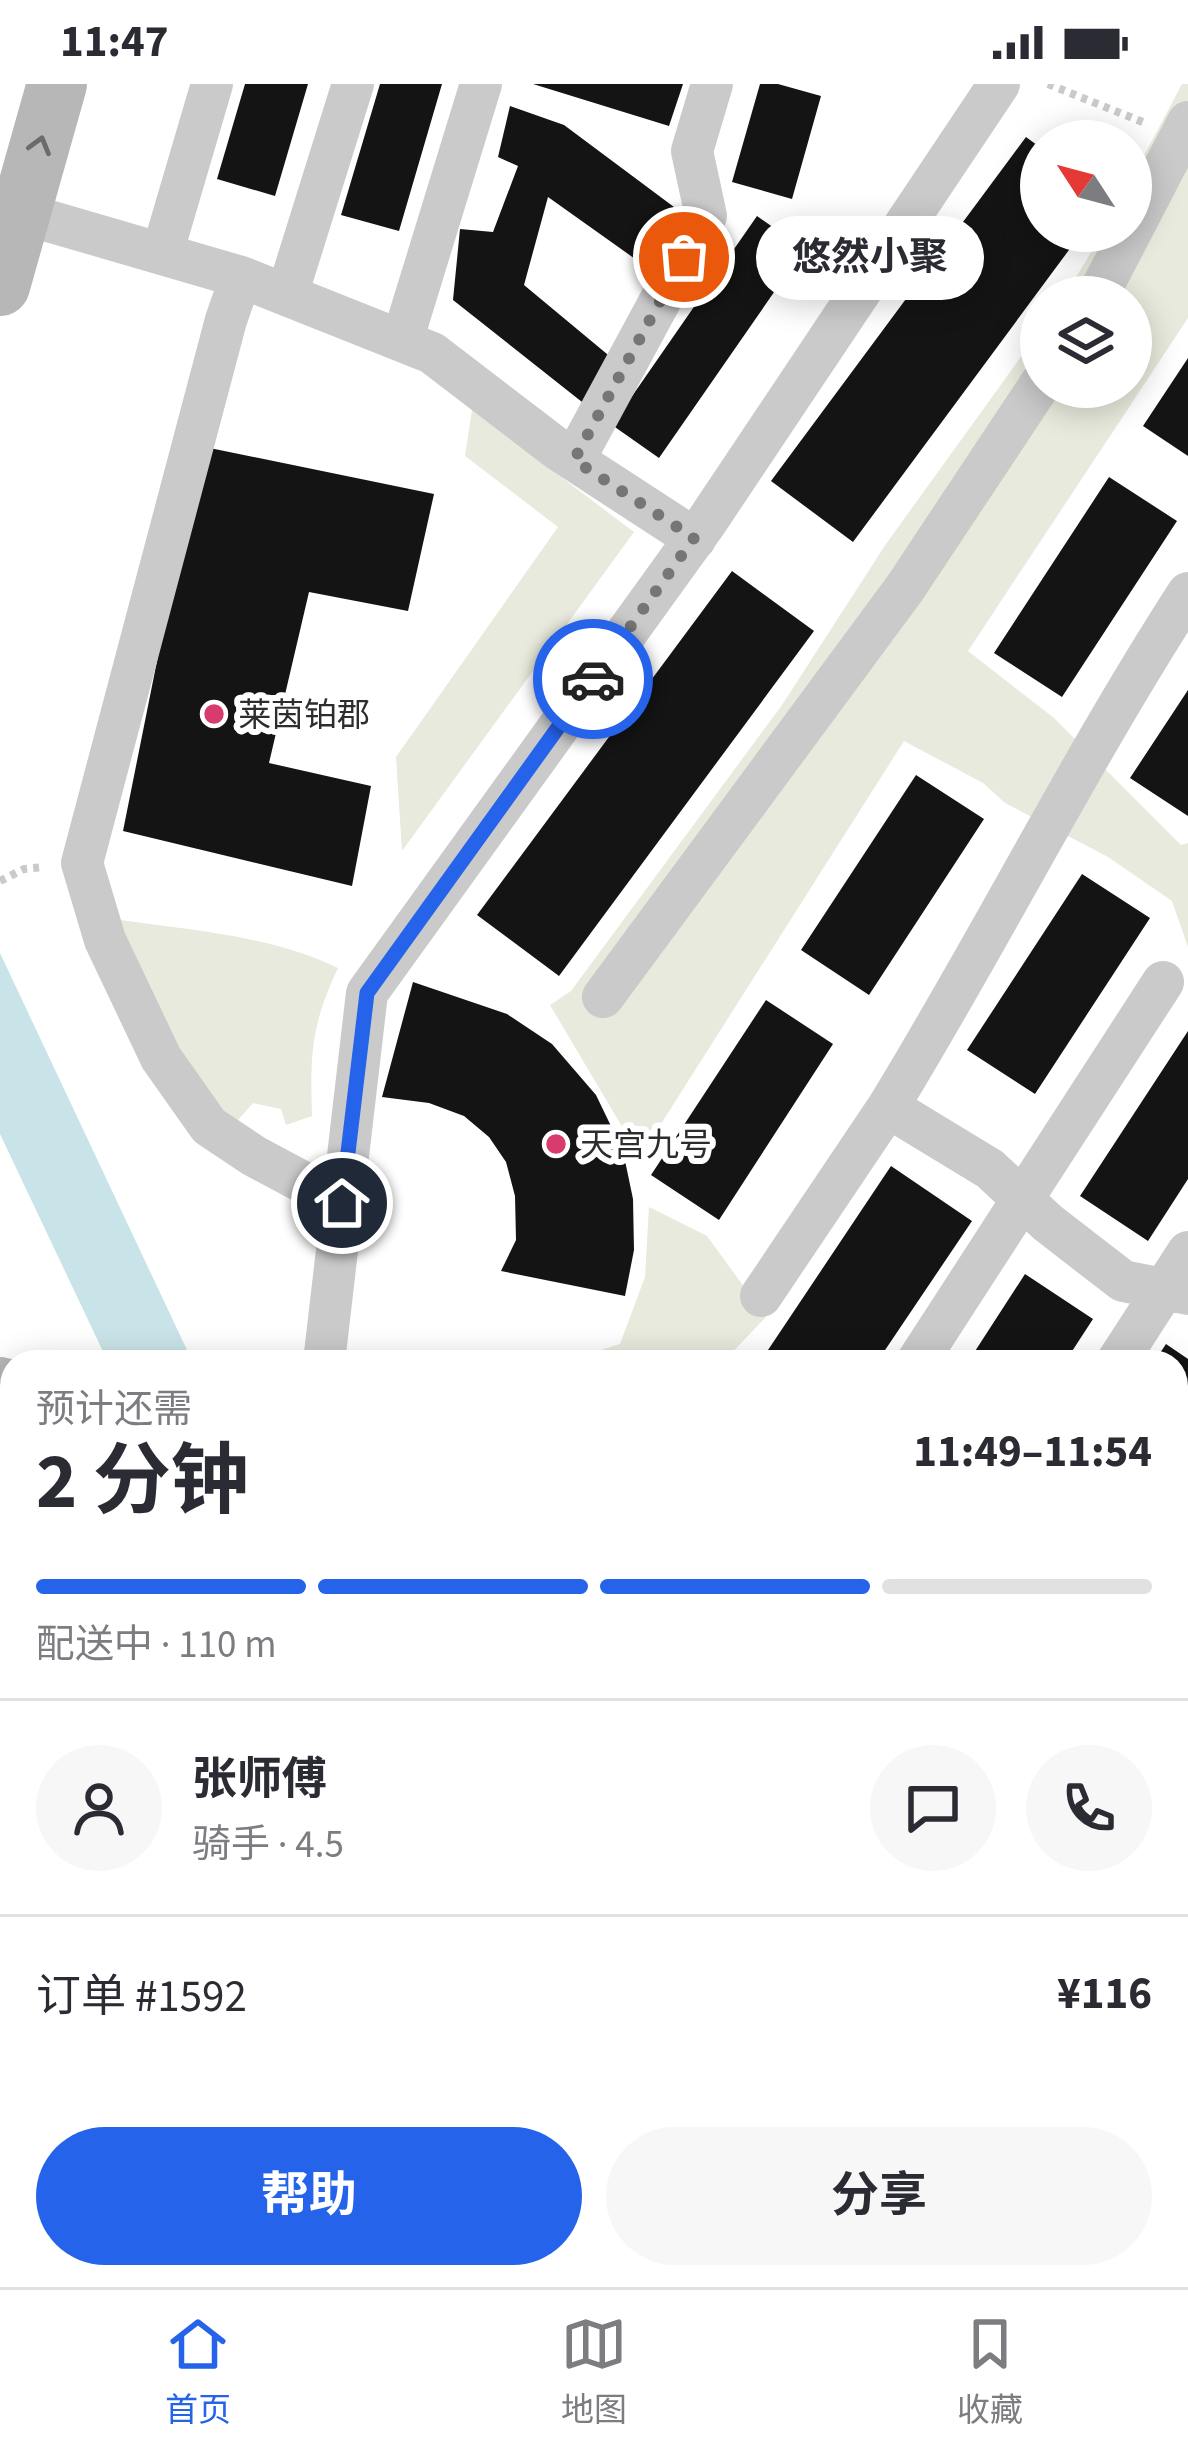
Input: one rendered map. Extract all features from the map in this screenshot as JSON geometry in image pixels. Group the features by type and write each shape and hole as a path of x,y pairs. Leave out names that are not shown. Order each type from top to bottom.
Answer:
{"street":[{"path":"0,286 57,84"},
{"path":"162,254 212,84"},
{"path":"287,295 353,84"},
{"path":"402,340 481,84"},
{"path":"574,460 706,216 692,151 712,84"},
{"path":"325,1350 367,993 694,538 999,84"},
{"path":"1108,276 1184,129"},
{"path":"20,213 241,277 433,353 574,460 694,538"},
{"path":"241,277 82,863 105,940 161,1058 209,1126 342,1203"},
{"path":"603,997 905,588 1024,408"},
{"path":"760,1296 888,1107 966,980 1132,680 1188,593"},
{"path":"925,1350 1163,982"},
{"path":"888,1107 990,1169 1123,1281 1176,1292"},
{"path":"1127,1350 1176,1292 1188,1252"}],"path":[{"path":"1048,84 1184,129"}],"shaded area":[{"path":"1182,84 1188,84 1188,318 1152,372 1152,276 1077,276 1091,252 1152,252 1152,140"},
{"path":"1020,358 1020,408 1129,408 968,651 1054,718 1181,845 1188,843 1188,947 1172,901 1108,857 1005,803 983,783 904,741 640,1157 550,1005 571,991 782,705 886,544"},
{"path":"472,410 634,532 402,851 396,757 558,527 465,456"},
{"path":"114,919 257,941 338,968 314,1040 312,1116 286,1125 281,1109 253,1103 230,1129 210,1110"},
{"path":"649,1207 707,1236 766,1317 734,1350 601,1350 620,1344 645,1277"}],"water":[{"path":"0,953 187,1350 102,1350 0,1134"}],"building":[{"path":"245,84 308,84 275,196 217,179"},
{"path":"380,84 442,84 399,231 341,215"},
{"path":"533,84 683,84 669,126"},
{"path":"760,84 821,96 792,199 732,182"},
{"path":"510,106 564,125 678,210 638,261 548,197 524,285 613,359 582,402 453,300 460,229 493,232 518,166 498,157"},
{"path":"1020,145 1020,252 1067,252 1050,276 1020,276 1020,316 853,542 771,481"},
{"path":"757,216 804,249 659,458 612,425"},
{"path":"1188,358 1188,456 1143,426"},
{"name":"莱茵铂郡","path":"200,446 434,494 408,611 309,592 269,763 371,786 352,886 123,831"},
{"path":"1109,477 1177,521 1062,697 994,653"},
{"path":"732,571 814,631 559,976 477,915"},
{"path":"1188,690 1188,816 1130,778"},
{"path":"916,775 984,819 869,995 801,950"},
{"path":"1082,874 1150,918 1035,1094 967,1050"},
{"name":"天宫九号","path":"413,982 507,1014 552,1044 596,1095 623,1151 633,1199 634,1250 625,1296 501,1271 516,1240 515,1196 506,1162 489,1137 464,1116 429,1103 382,1097"},
{"path":"766,1000 833,1044 719,1220 651,1175"},
{"path":"1188,1031 1188,1179 1148,1241 1080,1196"},
{"path":"891,1166 972,1221 885,1350 768,1350"},
{"path":"1025,1274 1093,1319 1073,1350 976,1350"}],"way so far":[{"path":"593,679 694,538 574,460 684,257"}],"place":[{"name":"悠然小聚","path":"684,257"},
{"name":"莱茵铂郡","path":"214,714"},
{"name":"天宫九号","path":"556,1144"}],"route":[{"path":"342,1203 367,993 593,679"}]}
